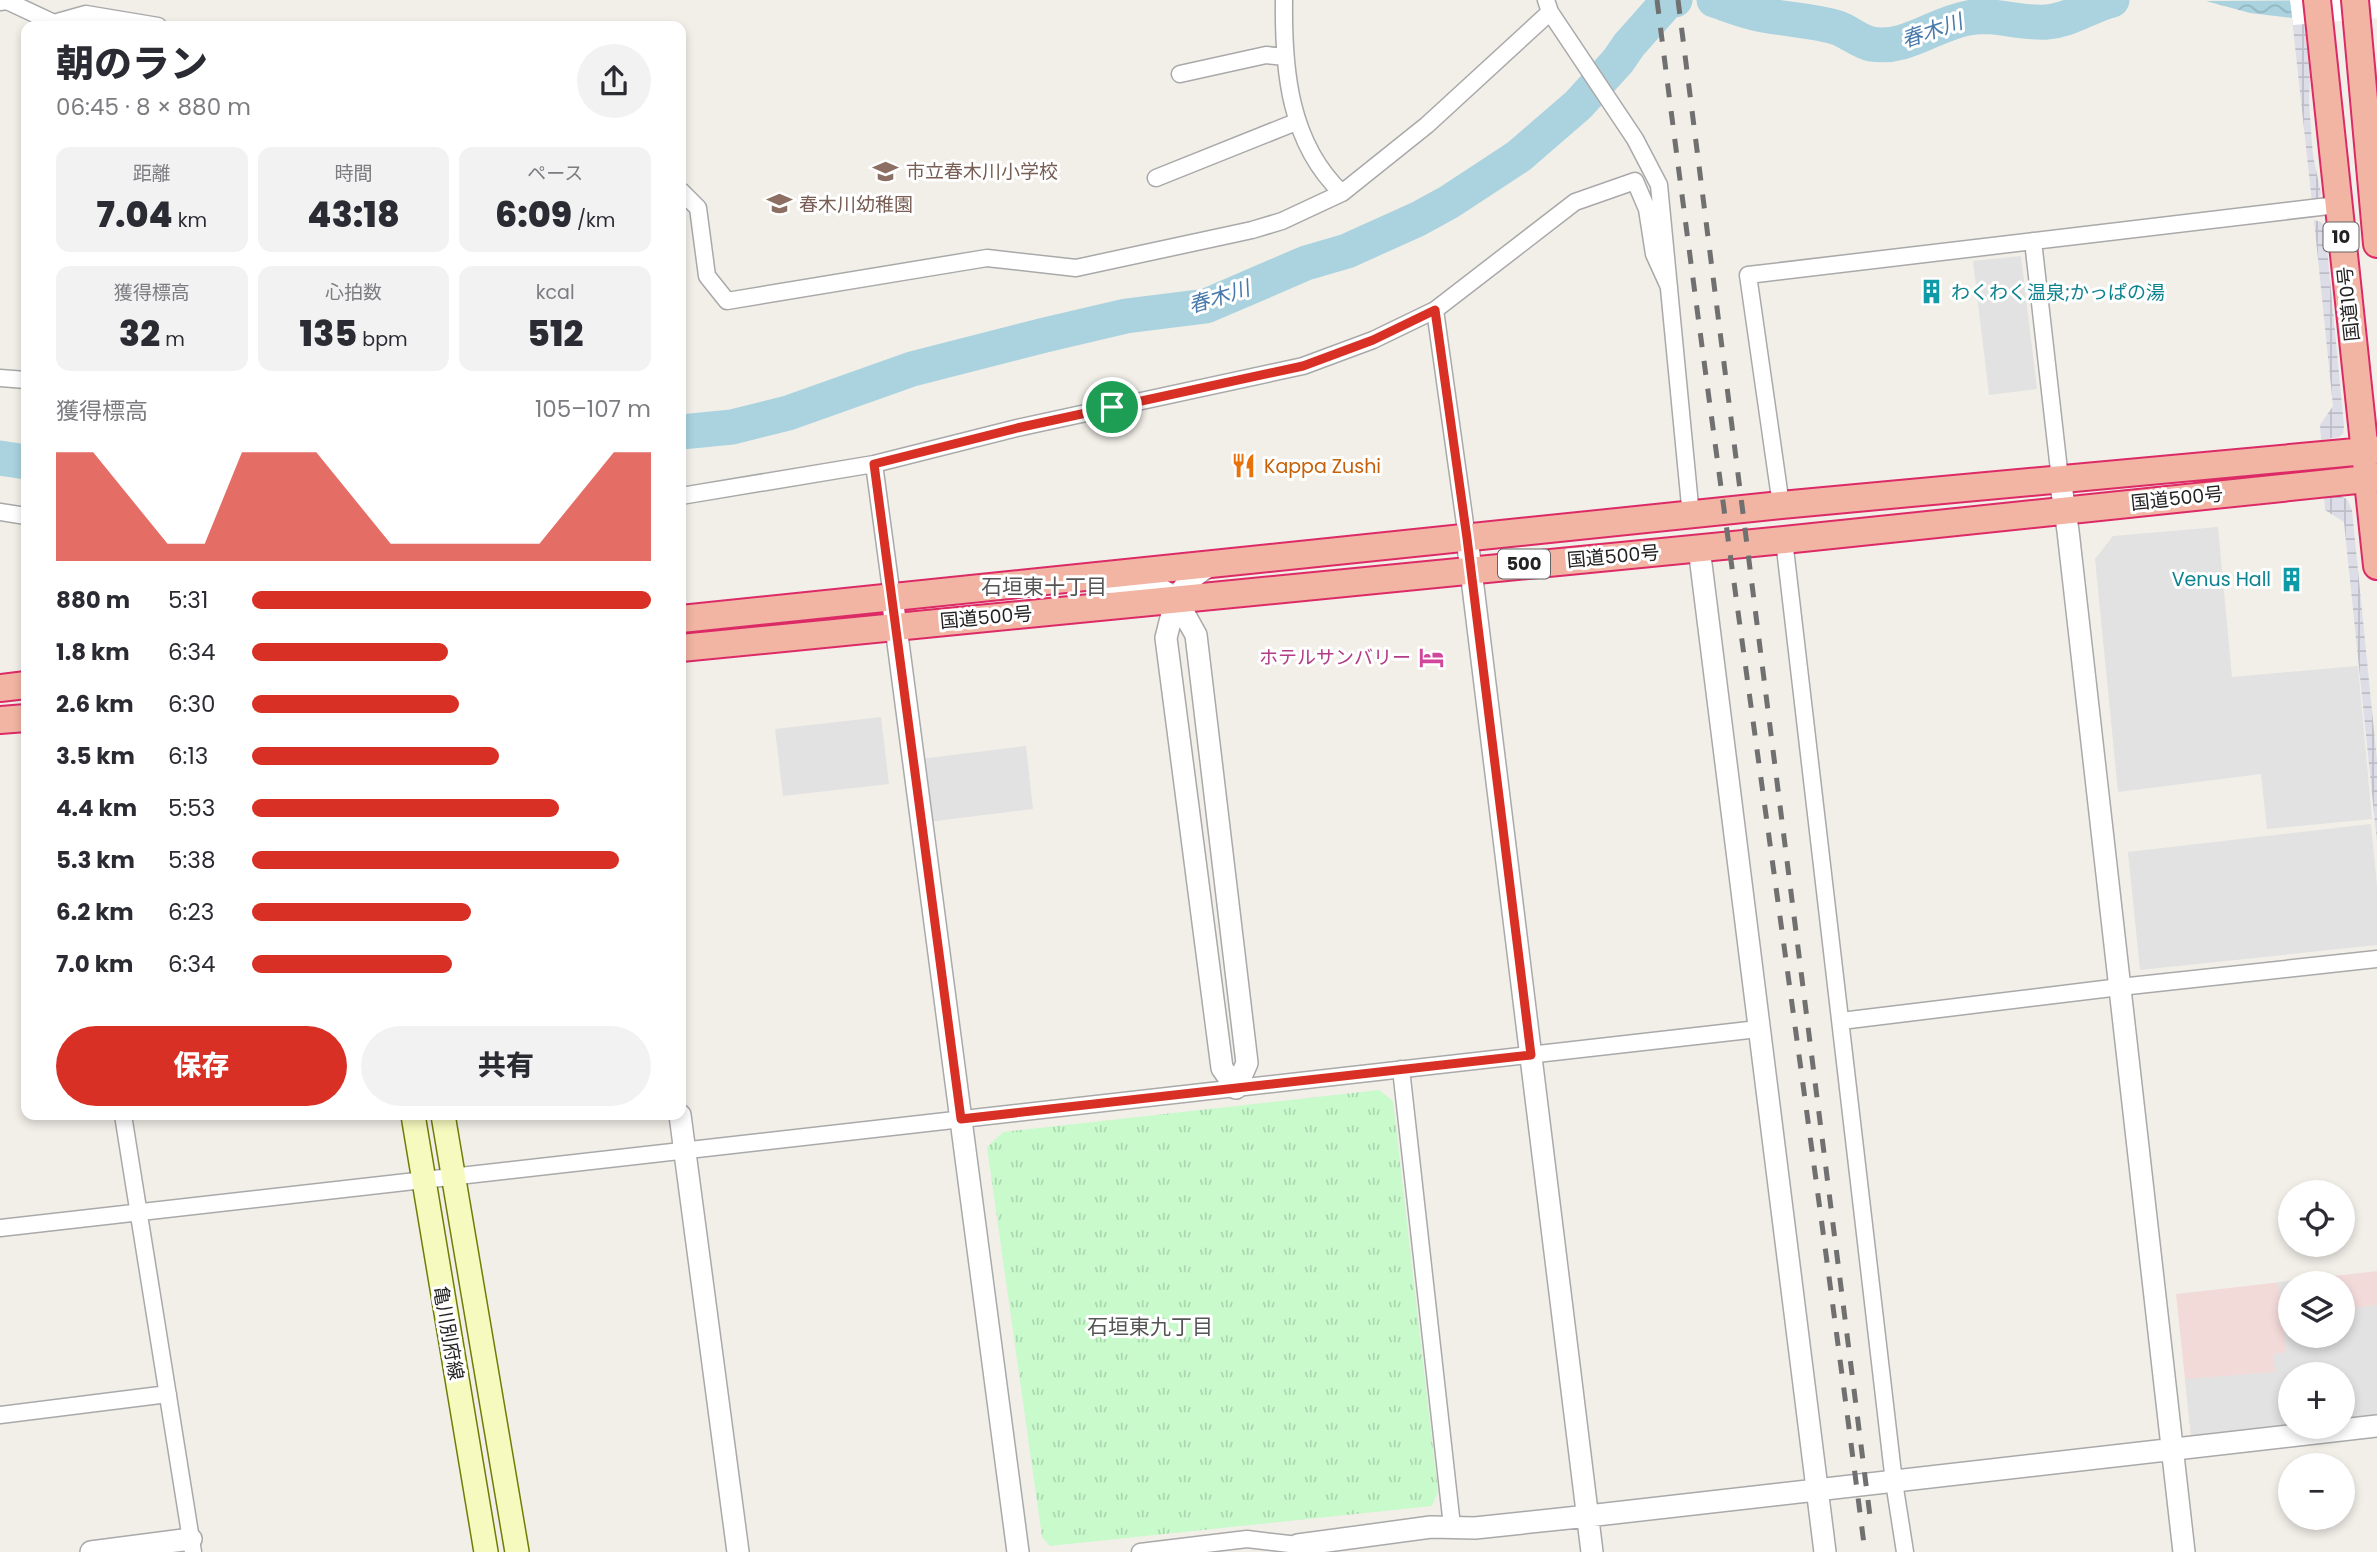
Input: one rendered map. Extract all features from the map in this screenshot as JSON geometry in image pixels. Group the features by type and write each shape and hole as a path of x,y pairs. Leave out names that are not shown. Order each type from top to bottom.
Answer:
{"highway":[{"name":"10","path":"2356,10 2377,244"},
{"name":"国道10号","path":"2318,11 2337,205 2371,451 2377,566"},
{"name":"国道500号","path":"686,618 1781,505 2371,451"},
{"name":"国道500号","path":"686,647 1784,540 2372,478"},
{"path":"0,688 21,686"},
{"path":"0,720 21,718"}],"main road":[{"name":"亀川別府線","path":"414,1120 486,1552"},
{"name":"亀川別府線","path":"444,1120 517,1552"}],"street":[{"path":"1284,0 1285,57 1296,122 1320,168 1342,193"},
{"path":"5,1 46,21"},
{"path":"686,196 698,208 707,276 727,301 987,258 1076,268 1252,230 1282,220 1342,193 1427,125 1550,11 1635,139 1659,185 1691,516"},
{"path":"66,21 86,14 129,21"},
{"path":"1180,74 1266,55 1285,57"},
{"path":"1156,178 1296,122"},
{"path":"686,495 874,464 1017,428 1303,366 1373,340 1435,310 1575,202 1635,180 1647,209 1654,254 1670,287"},
{"path":"1781,505 1748,275 2337,205"},
{"path":"2033,241 2184,1552"},
{"path":"1435,310 1467,538 1592,1552"},
{"path":"0,378 21,380"},
{"path":"874,464 1018,1552"},
{"path":"0,512 21,515"},
{"path":"1784,540 1894,1482 1905,1552"},
{"path":"1699,548 1825,1552"},
{"path":"1217,562 1195,573 1176,599 1166,638 1222,1068 1237,1088"},
{"path":"1081,577 1130,587 1159,588 1176,599 1196,635 1247,1063 1237,1088"},
{"path":"1841,1021 2377,959"},
{"path":"0,1228 1758,1029"},
{"path":"1401,1069 1452,1526"},
{"path":"91,1552 192,1545 124,1120"},
{"path":"681,1120 738,1552"},
{"path":"0,1415 168,1394"},
{"path":"1140,1552 1247,1539 1295,1550 1432,1527 1475,1528 1588,1516 2377,1426"}],"shaded area":[{"path":"2290,0 2302,0 2310,79 2313,156 2321,193 2318,199 2312,202"},
{"path":"2314,220 2325,227 2344,426 2343,434 2339,437 2321,440 2320,425 2333,406"},
{"path":"2021,256 2037,389 1989,395 1973,261"},
{"path":"2337,495 2347,499 2352,510 2377,761 2377,842 2344,522 2325,510 2324,497"},
{"path":"2218,527 2232,677 2358,666 2372,819 2267,829 2261,774 2118,792 2095,559 2113,536"},
{"path":"881,717 889,784 783,796 775,729"},
{"path":"1026,746 1033,809 928,822 920,759"},
{"path":"2371,824 2377,886 2377,945 2140,970 2128,852"},
{"path":"2377,1271 2377,1415 2355,1418 2355,1362 2278,1362 2278,1426 2191,1436 2176,1294 2278,1282 2278,1348 2355,1348 2355,1274"},
{"path":"2377,1305 2377,1415 2355,1418 2355,1362 2278,1362 2278,1426 2191,1436 2185,1379 2275,1372 2273,1354 2286,1352 2286,1348 2355,1348 2355,1308"}],"green space":[{"path":"1379,1090 1393,1101 1438,1492 1432,1506 1050,1546 1042,1537 987,1147 1003,1132"}],"water":[{"path":"2377,0 2377,16 2292,18 2250,13 2206,1"}],"pier":[{"path":"2290,0 2377,0 2377,18 2293,25"}],"waterway":[{"name":"春木川","path":"686,432 732,427 788,413 912,369 1045,335 1126,316 1206,306 1306,263 1347,251 1449,202 1519,156 1578,105 1668,1 1675,0"},
{"name":"春木川","path":"1714,0 1759,14 1828,25 1867,43 1884,45 1909,40 1968,18 2047,22 2064,19 2112,0"},
{"name":"春木川","path":"0,458 21,461"}],"railway":[{"path":"1657,0 1865,1552"},
{"path":"1678,0 1871,1524"}],"place":[{"name":"市立春木川小学校","path":"886,171"},
{"name":"春木川幼稚園","path":"779,204"},
{"name":"わくわく温泉;かっぱの湯","path":"1931,292"},
{"name":"Kappa Zushi","path":"1244,466"},
{"name":"Venus Hall","path":"2291,579"},
{"name":"ホテルサンバリー","path":"1431,657"}],"district":[{"name":"石垣東十丁目","path":"1044,587"},
{"name":"石垣東九丁目","path":"1150,1327"}],"route":[{"path":"1435,310 1467,538 1531,1055 961,1119 874,464 1112,407 1303,366 1373,340 1435,310"}]}
